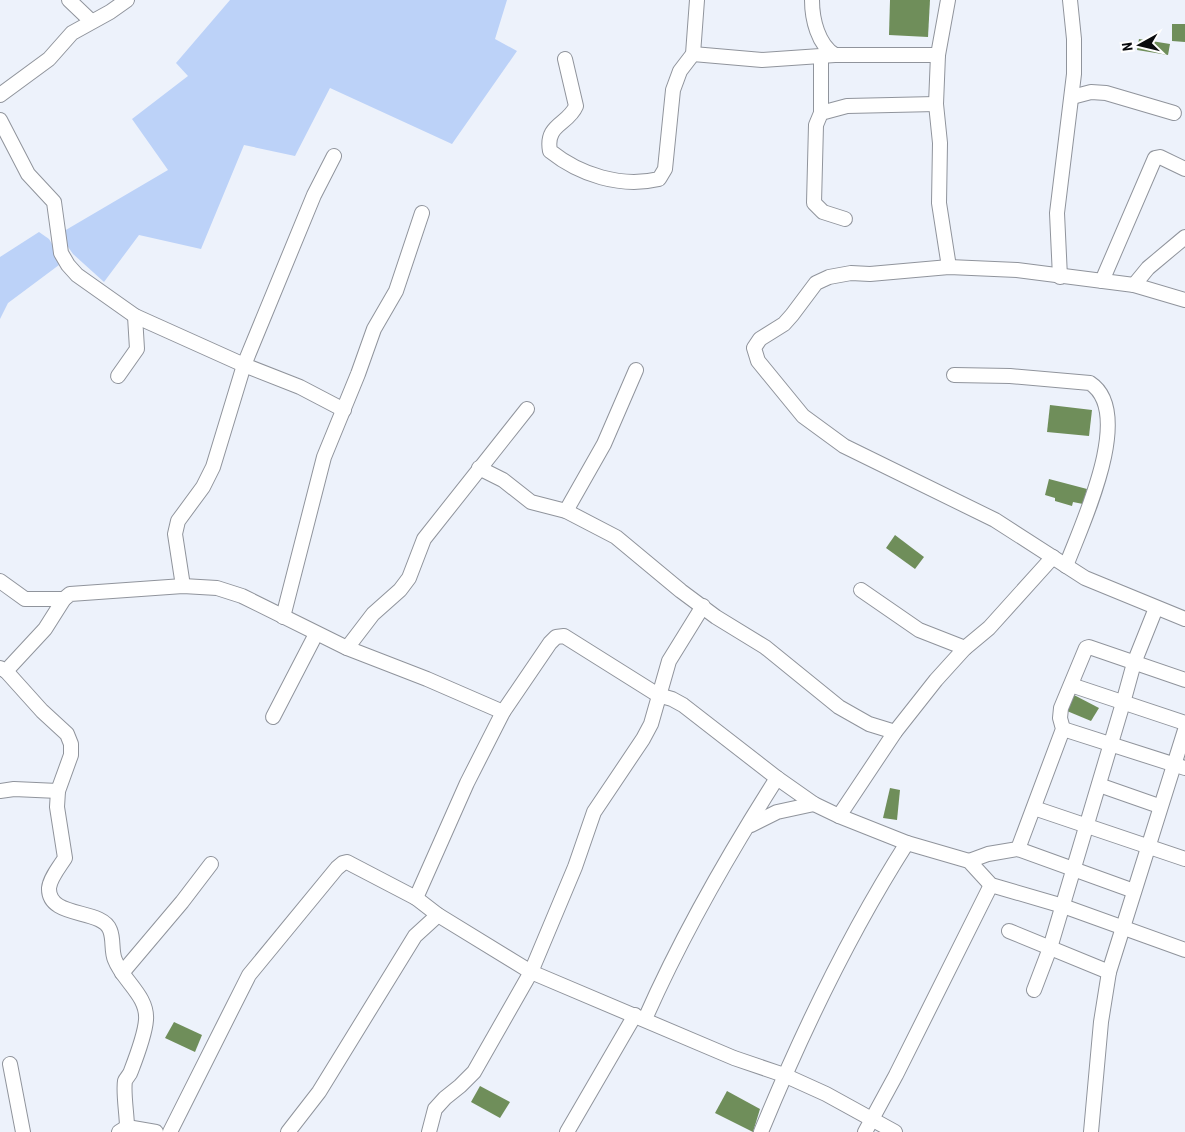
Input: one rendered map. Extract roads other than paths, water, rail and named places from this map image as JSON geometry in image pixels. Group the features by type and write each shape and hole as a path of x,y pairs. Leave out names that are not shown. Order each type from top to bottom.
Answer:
{"street":[{"path":"68,0 91,21"},
{"path":"0,95 50,58 72,33 110,12 127,0"},
{"path":"565,59 576,106 574,111 553,130 548,141 550,151 575,168 597,176 615,180 649,181 659,179 665,169 673,90 680,71 693,54 697,0"},
{"path":"812,0 814,20 828,56 821,113 816,125 814,204 823,212 845,219"},
{"path":"948,0 938,55 936,104 940,143 939,203 949,267"},
{"path":"1060,277 1058,213 1072,97 1074,39 1070,0"},
{"path":"693,54 762,60 828,56 938,55"},
{"path":"1072,97 1091,92 1106,93 1174,113"},
{"path":"821,113 847,106 936,104"},
{"path":"0,120 28,174 54,202 58,240 68,265 84,280 135,316 244,365 300,387 344,410"},
{"path":"183,586 175,534 178,521 203,486 213,467 244,365 314,196 334,156"},
{"path":"1102,281 1155,158 1160,157 1185,168"},
{"path":"283,617 324,457 374,330 396,291 422,212"},
{"path":"1134,285 1148,268 1185,237"},
{"path":"1185,300 1134,285 1016,270 949,267 910,269 887,273 851,273 824,278 816,283 784,324 756,343 754,353 758,361 803,416 844,446 915,483 978,511 1085,578 1185,619"},
{"path":"118,376 137,349 135,316"},
{"path":"566,511 604,444 636,370"},
{"path":"954,375 1010,376 1090,383 1099,393 1107,421 1108,442 1095,494 1066,566"},
{"path":"347,648 373,614 404,584 424,539 527,409"},
{"path":"479,468 503,480 530,502 566,511 616,537 703,606 765,647 839,708 869,724 895,732"},
{"path":"839,816 895,732 965,648 989,628 1053,557"},
{"path":"0,581 25,599 64,599 77,592 183,586 217,588 242,596 347,648 428,679 503,712"},
{"path":"861,590 919,630 965,648"},
{"path":"64,599 45,629 3,669 42,711 68,734 71,744 71,755 58,791 57,807 66,851 65,858 51,880 49,888 51,895 58,904 71,912 104,921 112,934 115,960 145,1009 146,1020 131,1073 125,1081 123,1129 156,1132"},
{"path":"428,1132 436,1110 445,1098 474,1072 531,972 575,867 594,812 651,724 669,661 703,606"},
{"path":"1034,990 1050,948 1074,870 1134,663 1156,608"},
{"path":"273,717 316,634"},
{"path":"416,898 467,783 503,712 550,643 559,636 571,639 658,695 672,698 683,705 777,778 814,804 907,843 968,861 991,885 1062,906 1185,950"},
{"path":"1018,849 1063,729 1060,718 1061,708 1084,650 1089,647 1185,680"},
{"path":"1070,685 1185,723"},
{"path":"1063,729 1179,766"},
{"path":"1091,1132 1101,1022 1109,972 1159,806 1179,766 1185,730"},
{"path":"568,1132 640,1017 747,827 777,778"},
{"path":"1099,785 1159,806"},
{"path":"0,791 14,789 58,791"},
{"path":"747,827 777,812 814,804"},
{"path":"1034,808 1087,824 1185,859"},
{"path":"761,1132 784,1075 865,911 907,843"},
{"path":"968,861 988,854 1018,849 1134,891"},
{"path":"170,1132 248,974 343,863 354,864 416,898 438,915 531,972 734,1058 784,1075 826,1094 868,1126 895,1132"},
{"path":"122,972 212,864"},
{"path":"868,1126 896,1075 991,885"},
{"path":"288,1132 319,1092 415,936 438,915"},
{"path":"1009,931 1109,972"},
{"path":"10,1064 23,1132"}]}
